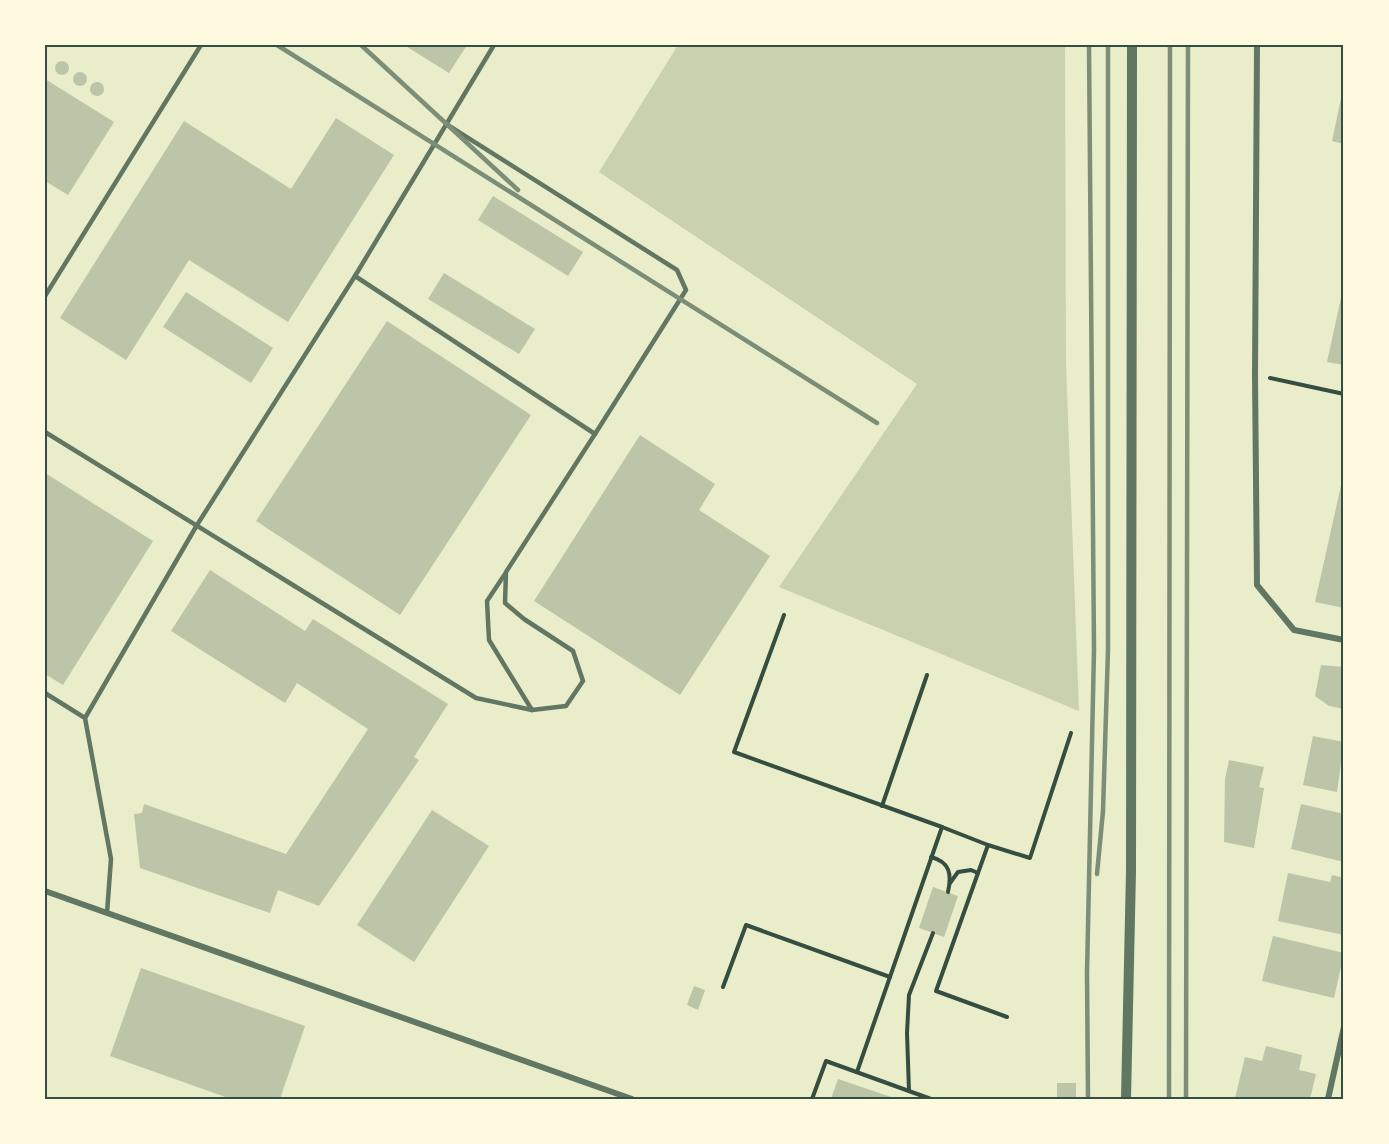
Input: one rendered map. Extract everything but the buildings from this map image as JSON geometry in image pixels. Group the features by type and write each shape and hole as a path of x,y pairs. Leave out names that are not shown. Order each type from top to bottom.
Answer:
{"street":[{"path":"1126,1099 1131,872 1132,45"},
{"path":"1257,45 1255,375 1257,585 1294,630 1344,640"},
{"path":"45,891 632,1099"},
{"path":"1328,1099 1344,1027"}],"lane":[{"path":"45,296 201,45"},
{"path":"107,913 111,859 85,718 197,525 355,276 494,45"},
{"path":"446,124 677,270 686,290 487,602 489,640 532,710"},
{"path":"355,276 595,434"},
{"path":"45,432 476,698 532,710 566,706 584,681 573,651 524,620 505,603 506,572"},
{"path":"45,693 85,718"}],"path":[{"path":"1255,375 1344,394"},
{"path":"784,615 734,752 988,845 1030,858 1071,733"},
{"path":"882,806 927,675"},
{"path":"857,1072 942,827"},
{"path":"988,845 936,991 1007,1017"},
{"path":"931,856 945,862 950,883"},
{"path":"948,892 950,883 958,872 965,870 978,873"},
{"path":"723,987 746,925 890,977"},
{"path":"909,1090 907,1033 909,995 933,933"},
{"path":"812,1099 826,1061 931,1099"}],"green space":[{"path":"678,45 1065,45 1066,364 1079,711 779,587 917,384 599,172"}],"railway":[{"path":"277,45 877,423"},
{"path":"361,45 518,190"},
{"path":"1088,1099 1087,973 1094,650 1089,45"},
{"path":"1097,874 1103,811 1108,650 1108,45"},
{"path":"1169,1099 1170,45"},
{"path":"1186,1099 1188,45"}]}
